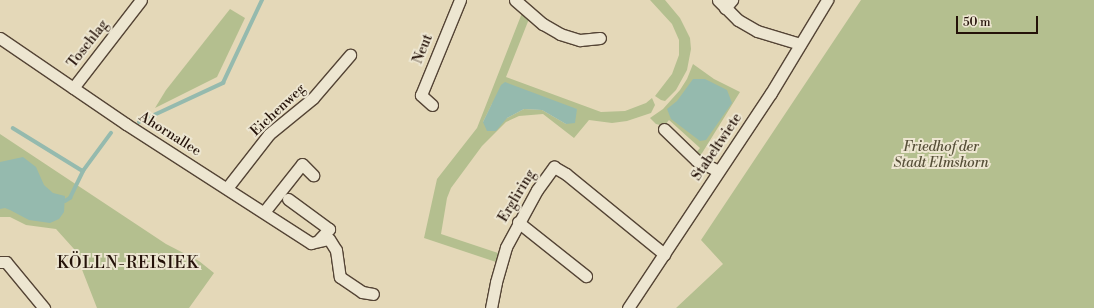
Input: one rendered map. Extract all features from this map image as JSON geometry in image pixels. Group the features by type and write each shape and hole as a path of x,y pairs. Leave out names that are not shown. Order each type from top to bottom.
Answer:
{"street":[{"name":"Toschlag","path":"74,88 141,0"},
{"name":"Neut","path":"432,105 421,95 460,0"},
{"path":"514,0 543,24 560,34 580,40 600,38"},
{"name":"Stabeltwiete","path":"630,307 771,93 827,0"},
{"path":"725,3 738,20 756,31 800,44"},
{"name":"Ahornallee","path":"0,38 126,124 311,243 329,239 336,250 340,277 362,292 373,294"},
{"name":"Eichenweg","path":"227,188 269,134 313,98 350,55"},
{"path":"664,129 696,160 719,171"},
{"path":"264,212 302,164 313,175"},
{"name":"Ergliring","path":"492,308 496,282 506,247 518,222 537,190 554,167 566,174 664,254"},
{"path":"288,199 329,229 318,241"},
{"path":"518,222 586,276"},
{"path":"0,262 6,262 44,308"}],"green space":[{"path":"650,0 665,0 680,18 690,38 691,49 687,70 676,90 665,101 655,96 672,74 679,55 679,40 672,24"},
{"name":"Friedhof der Stadt Elmshorn","path":"861,0 1094,0 1094,308 676,308 723,264 701,240"},
{"path":"230,9 245,18 217,77 155,108 166,90"},
{"path":"522,13 529,19 506,77 601,112 625,111 646,103 652,98 655,105 651,113 627,121 612,123 589,120 574,138 543,114 519,116 506,122 482,146 451,188 447,198 441,234 498,253 496,262 424,238 437,179 477,128","holes":["492,104 577,109 566,124 542,110 524,109 507,118 483,122"]},
{"path":"693,64 714,79 740,92 699,158 695,154 700,148 669,120 664,126 656,124 650,118 663,109 680,90 687,79"},
{"path":"0,134 166,244 199,261 214,273 189,308 97,308 74,249 56,229 26,225 10,217 0,217"}],"water":[{"path":"693,79 705,79 727,90 732,103 706,140 700,141 671,119 667,109 677,101"},
{"path":"505,82 577,109 575,123 566,124 542,110 524,109 507,118 496,131 487,131 483,122 501,85"},
{"path":"23,157 36,167 44,185 53,193 65,196 64,212 59,219 50,223 29,220 5,208 0,209 0,162"}],"waterway":[{"path":"139,122 223,83 262,0"},
{"path":"13,128 83,171 111,133"},
{"path":"65,201 70,198 83,171"}],"district":[{"name":"KÖLLN-REISIEK","path":"128,263"}]}
